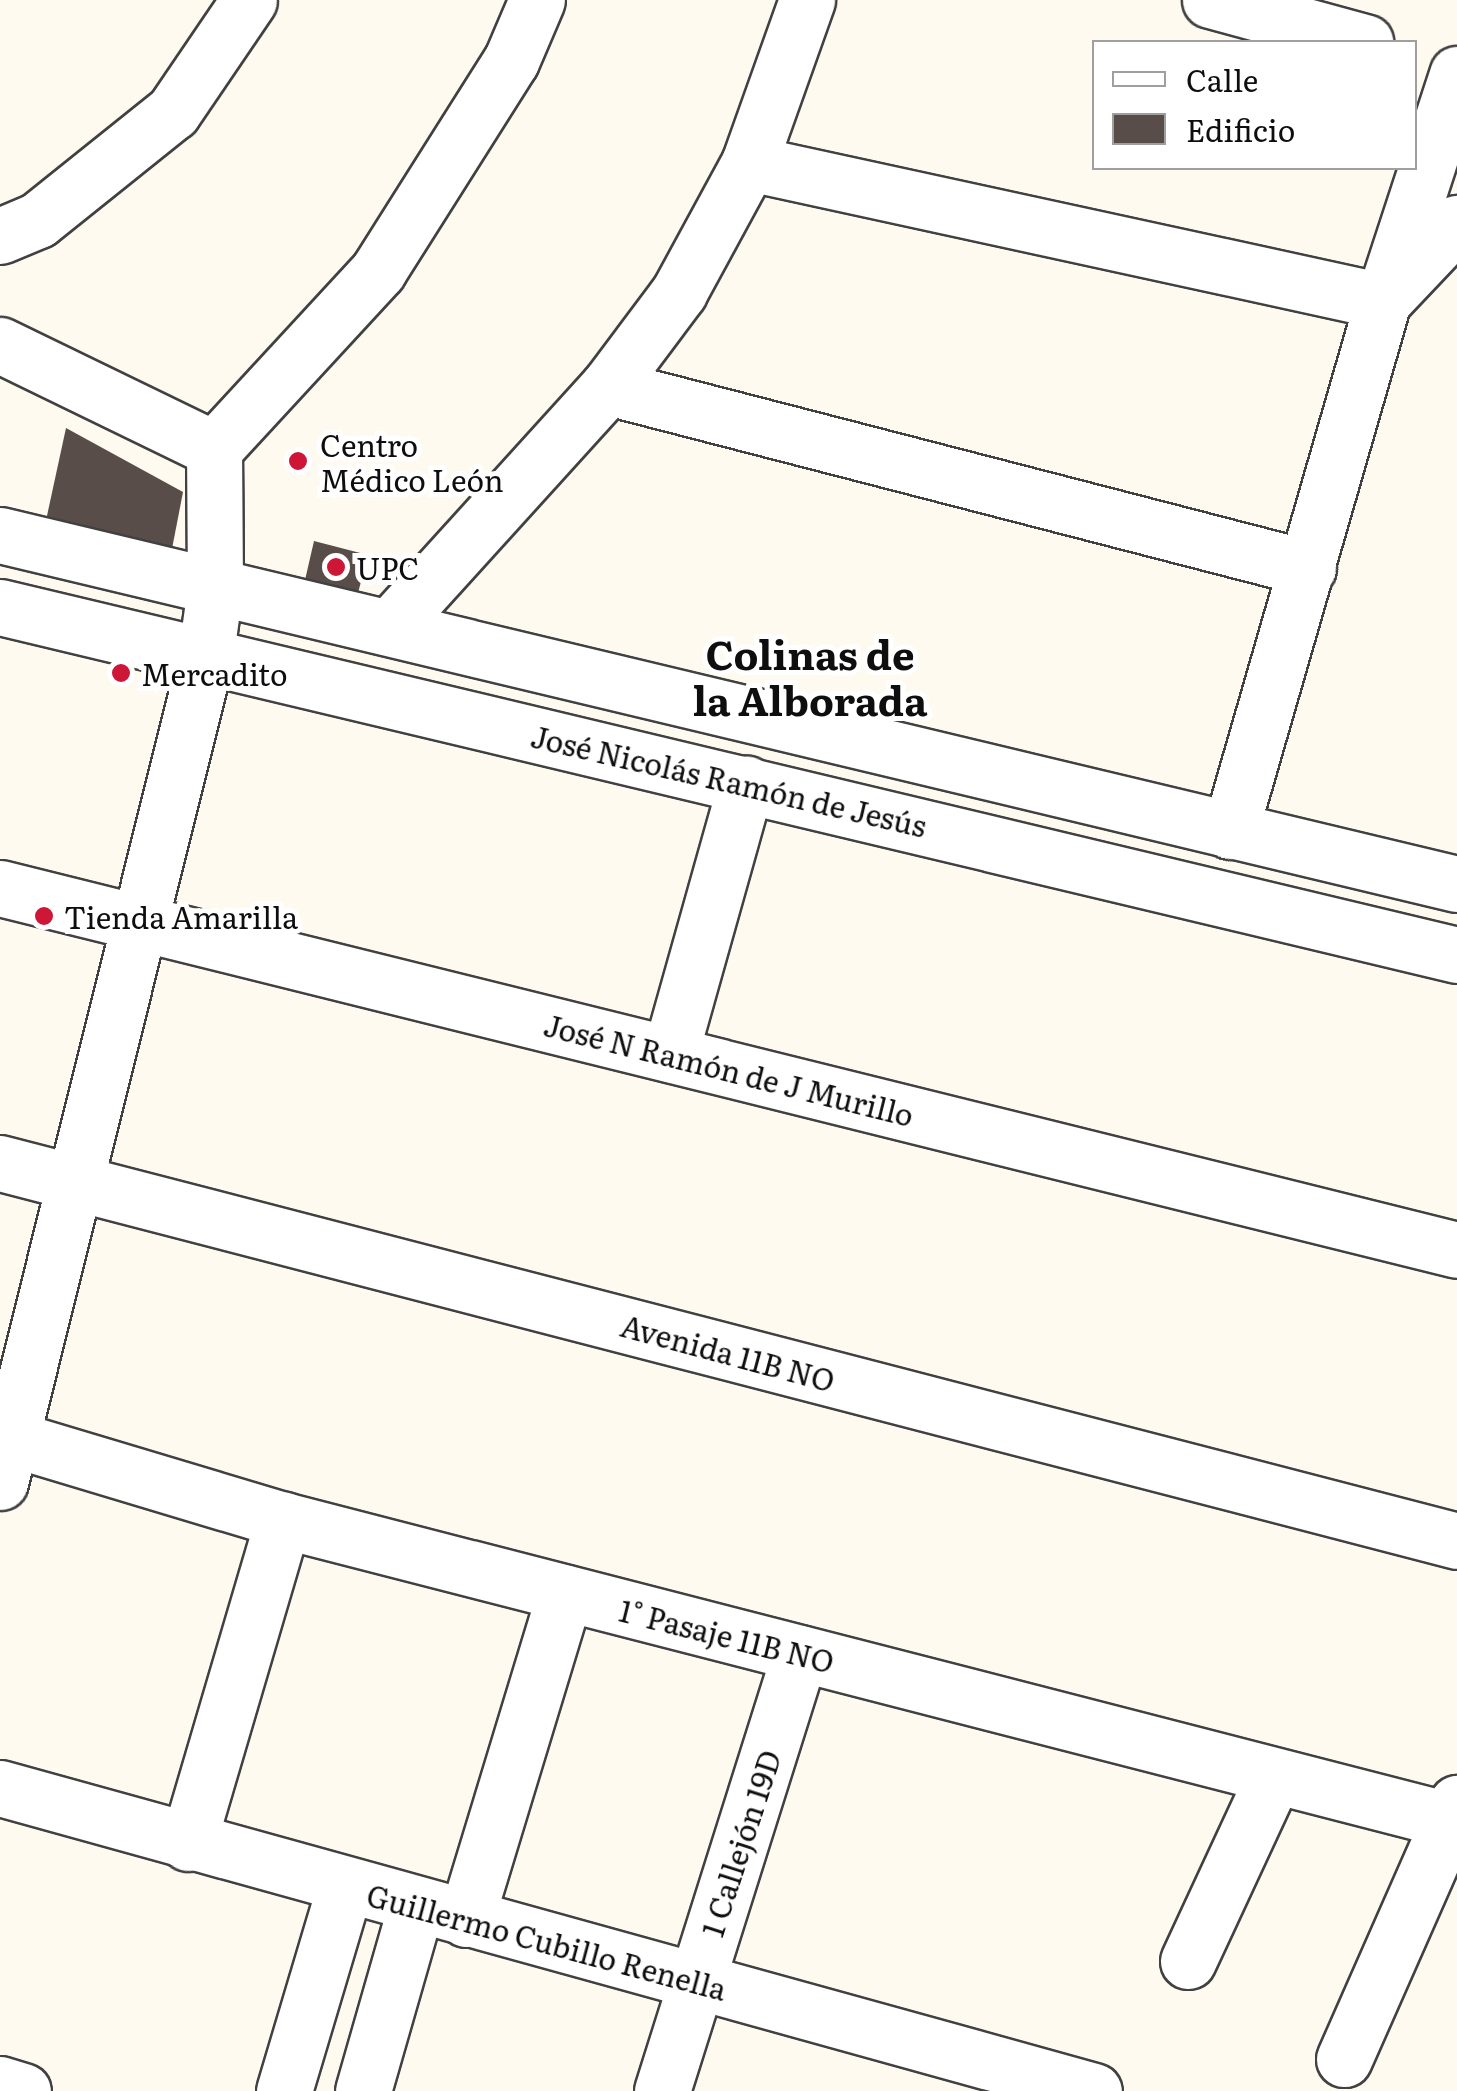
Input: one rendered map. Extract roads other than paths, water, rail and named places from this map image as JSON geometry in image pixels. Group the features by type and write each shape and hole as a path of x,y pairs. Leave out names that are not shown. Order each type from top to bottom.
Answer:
{"street":[{"path":"0,236 38,220 173,112 249,0"},
{"path":"4,1452 143,924 205,660 215,588 214,448 378,271 511,62 537,0"},
{"path":"390,627 608,386 679,292 749,163 807,0"},
{"path":"1210,0 1357,40"},
{"path":"1230,831 1383,301 1457,71 1417,57"},
{"path":"749,163 1383,301"},
{"path":"1383,301 1457,224"},
{"path":"0,345 214,448"},
{"path":"608,386 1308,568"},
{"path":"0,536 1457,884"},
{"name":"José Nicolás Ramón de Jesús","path":"0,607 205,660 746,783 1457,956"},
{"path":"670,1054 746,783"},
{"name":"José N Ramón de J Murillo","path":"0,888 1457,1250"},
{"name":"Avenida 11B NO","path":"0,1163 1457,1541"},
{"name":"1° Pasaje 11B NO","path":"4,1452 1274,1776 1454,1815"},
{"path":"188,1842 282,1520"},
{"path":"363,2091 441,1912 565,1593"},
{"name":"1 Callejón 19D","path":"662,2091 800,1653"},
{"path":"1188,1962 1274,1776"},
{"name":"Guillermo Cubillo Renella","path":"0,1788 1094,2091"},
{"path":"1344,2059 1454,1815"},
{"path":"284,2091 345,1886"},
{"path":"0,2084 23,2091"}],"place":[{"name":"Centro Médico León","path":"298,461"},
{"name":"UPC","path":"336,567"},
{"name":"Mercadito","path":"121,673"},
{"name":"Tienda Amarilla","path":"44,916"}],"district":[{"name":"Colinas de la Alborada","path":"810,676"}]}
